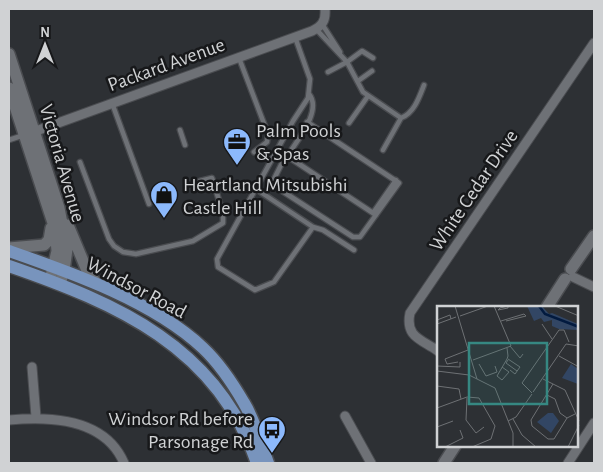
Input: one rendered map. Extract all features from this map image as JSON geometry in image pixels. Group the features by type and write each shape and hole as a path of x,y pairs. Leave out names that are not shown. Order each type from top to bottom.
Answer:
{"main road":[{"name":"Victoria Avenue","path":"9,54 57,240 60,269"},
{"name":"Victoria Avenue","path":"9,88 30,133 60,208 67,249 55,282"},
{"path":"60,208 88,274 99,286"},
{"path":"9,250 14,246 35,247 47,244 50,235 50,216"},
{"path":"548,306 594,236"},
{"name":"Windsor Road","path":"9,250 99,286 160,316 203,348 220,366 245,404 268,463"},
{"name":"Windsor Road","path":"9,266 86,295 164,337 190,358 233,410 257,463"},
{"path":"444,463 454,447"}],"street":[{"path":"320,27 325,20 325,9"},
{"name":"Packard Avenue","path":"30,133 320,27"},
{"name":"White Cedar Drive","path":"437,350 410,332 408,326 410,313 594,43"},
{"path":"570,275 594,287"},
{"path":"32,367 36,417"},
{"path":"345,416 371,463"},
{"path":"9,420 36,417 82,424 108,442 124,463"},
{"path":"568,463 594,423"}],"lane":[{"path":"320,27 347,62 364,91 401,116 406,114 424,85 418,100 408,115 401,118 383,150"},
{"path":"320,27 347,62 362,92 401,118"},
{"path":"295,37 310,79 309,94 217,258 218,267 255,290 274,282 313,227"},
{"path":"328,72 362,51 373,58"},
{"path":"239,57 268,134 267,142 254,152"},
{"path":"358,81 372,71"},
{"path":"307,122 399,183 374,214 360,237 353,237 276,187 273,180 281,165 290,156 314,107 309,94"},
{"path":"349,123 368,96"},
{"path":"112,103 149,204"},
{"path":"180,130 185,145"},
{"path":"9,140 30,133"},
{"path":"290,156 374,214"},
{"path":"80,162 109,239 114,246 123,252 136,254 193,241 223,223 223,213 212,178 200,181"},
{"path":"256,189 313,227 323,230 354,250"}],"place":[{"name":"Palm Pools & Spas","path":"237,166"},
{"name":"Heartland Mitsubishi Castle Hill","path":"164,219"},
{"name":"Windsor Rd before Parsonage Rd","path":"272,454"}]}
